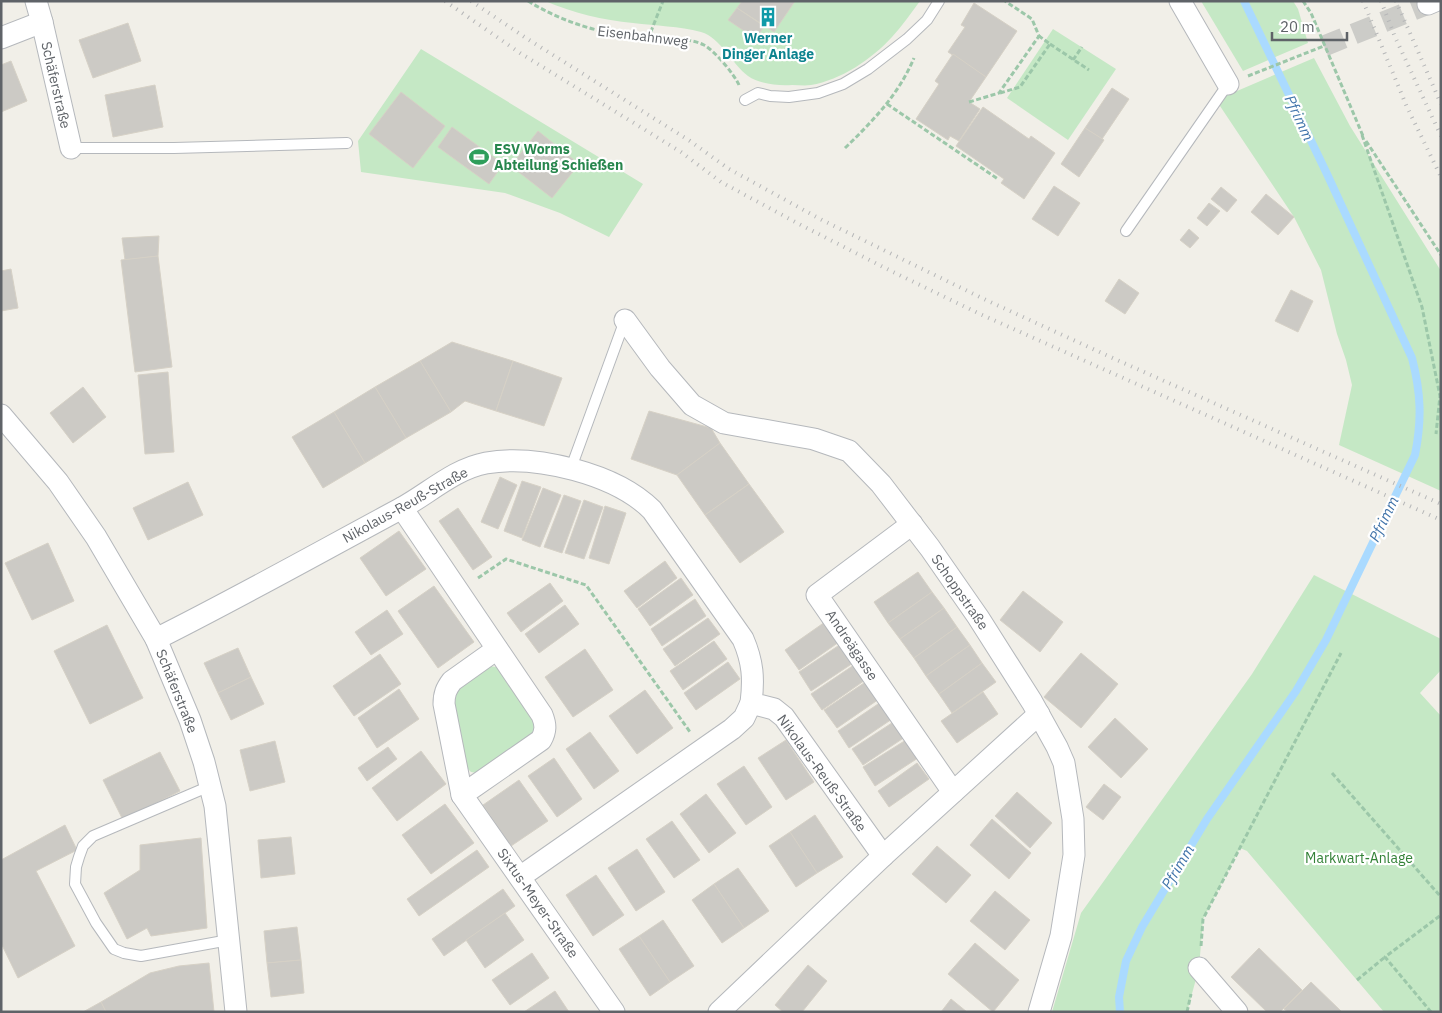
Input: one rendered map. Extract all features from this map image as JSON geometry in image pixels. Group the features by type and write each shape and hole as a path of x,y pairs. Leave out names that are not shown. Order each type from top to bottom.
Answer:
{"street":[{"name":"Schäferstraße","path":"36,1 71,148"},
{"path":"1180,1 1228,84"},
{"name":"Schäferstraße","path":"1,38 42,22"},
{"name":"Schoppstraße","path":"625,320 660,368 692,405 724,423 814,439 848,451 881,484 912,524 978,616 1039,714 1064,763 1073,819 1074,855 1061,936 1039,1012"},
{"name":"Schäferstraße","path":"1,415 58,482 96,537 156,640 190,720 215,806 236,1012"},
{"name":"Nikolaus-Reuß-Straße","path":"156,640 402,508 443,482 484,463 505,460 524,461 570,468 626,490 641,499 652,510 743,639 750,655 753,671 751,703 744,718 732,729 520,877"},
{"path":"402,508 542,715 545,723 545,732 541,740 462,795"},
{"name":"Andreägasse","path":"912,524 817,595 953,792"},
{"name":"Sixtus-Meyer-Straße","path":"497,649 452,681 444,696 462,795 614,1012"},
{"name":"Nikolaus-Reuß-Straße","path":"751,703 774,709 784,717 883,856"},
{"path":"719,1012 883,856 1039,714"},
{"path":"1199,968 1237,1012"}],"lane":[{"path":"745,100 758,94 789,97 818,93 843,84 868,69 907,39 927,20 939,1"},
{"path":"1126,231 1228,84"},
{"path":"71,148 174,148 347,143"},
{"path":"570,468 625,320"},
{"path":"210,786 93,836 83,846 76,867 75,884 114,949 124,953 142,956 229,940"}],"path":[{"name":"Eisenbahnweg","path":"528,1 541,10 584,28 648,39 673,39 694,42 706,46 721,60 739,83 745,100"},
{"path":"648,39 663,1"},
{"path":"1005,1 1032,19 1039,36 1089,70"},
{"path":"1304,1 1311,13 1362,135 1422,307 1440,396 1436,434"},
{"path":"999,93 1039,36"},
{"path":"969,102 1020,87 1050,44"},
{"path":"1228,84 1324,46"},
{"path":"1073,60 1082,48"},
{"path":"845,148 874,120 887,104 907,74 914,57"},
{"path":"887,104 998,179"},
{"path":"1362,135 1441,256"},
{"path":"458,592 506,559 586,585 702,750"},
{"path":"1187,1012 1199,968 1203,919 1341,653"},
{"path":"1332,773 1441,897"},
{"path":"1357,980 1441,915"},
{"path":"1385,957 1431,1012"}],"green space":[{"path":"545,1 920,1 884,45 865,61 845,73 811,85 775,85 752,79 742,71 715,40 701,32 676,27 599,18"},
{"path":"1201,1 1293,1 1298,9 1308,43 1243,71"},
{"path":"1053,29 1116,69 1068,140 1007,98"},
{"name":"ESV Worms Abteilung Schießen","path":"421,49 643,184 609,237 560,213 505,193 361,172 358,141"},
{"path":"1314,58 1350,126 1441,271 1441,491 1339,445 1352,385 1321,270 1294,217 1216,100"},
{"name":"Markwart-Anlage","path":"1314,575 1441,639 1441,670 1420,693 1441,716 1441,1012 1384,1012 1247,851 1240,848 1203,919 1199,968 1187,1012 1052,1012 1081,913 1252,674"},
{"path":"489,666 496,667 518,694 529,711 534,727 533,734 477,773 471,772 467,768 452,708 454,692"}],"building":[{"name":"Werner Dinger Anlage","path":"742,1 795,1 774,32 737,8"},
{"path":"974,3 1017,31 986,77 948,52 965,27 961,25"},
{"path":"737,8 764,26 756,39 728,20"},
{"path":"128,23 141,61 93,78 79,40"},
{"path":"953,54 986,77 969,102 980,109 959,141 950,136 948,140 916,119 939,84 935,81"},
{"path":"11,61 27,101 1,112 1,65"},
{"path":"155,85 163,127 113,137 105,95"},
{"path":"1112,88 1129,99 1102,139 1085,128"},
{"path":"401,92 445,126 413,168 369,134"},
{"path":"983,107 1029,139 1031,136 1055,153 1024,199 1001,183 1004,179 956,146"},
{"path":"452,127 503,164 489,184 438,147"},
{"path":"1085,128 1104,140 1079,177 1061,164"},
{"path":"538,131 579,164 552,198 511,166"},
{"path":"1054,186 1080,203 1058,236 1032,219"},
{"path":"1221,187 1237,200 1227,212 1211,199"},
{"path":"1266,194 1294,217 1278,235 1251,212"},
{"path":"1209,203 1220,211 1207,226 1197,218"},
{"path":"1189,229 1199,238 1190,248 1180,240"},
{"path":"159,236 158,256 125,260 122,238"},
{"path":"158,256 172,367 135,372 121,260"},
{"path":"11,269 18,308 1,311 1,271"},
{"path":"1119,279 1139,293 1125,314 1105,301"},
{"path":"1291,290 1313,301 1298,332 1275,321"},
{"path":"452,342 513,361 496,411 465,401 451,412 420,361"},
{"path":"420,361 451,412 406,438 375,387"},
{"path":"513,361 562,378 544,426 496,411"},
{"path":"168,372 174,452 145,454 138,375"},
{"path":"83,387 106,417 73,443 50,413"},
{"path":"375,387 406,438 365,463 334,412"},
{"path":"649,411 711,428 720,443 677,475 631,459"},
{"path":"334,412 365,463 323,488 292,437"},
{"path":"720,443 749,484 705,515 677,475"},
{"path":"500,477 517,485 498,529 481,522"},
{"path":"522,481 541,487 522,538 504,531"},
{"path":"188,482 203,515 148,540 133,508"},
{"path":"749,484 784,532 740,563 705,515"},
{"path":"543,488 561,495 540,547 522,540"},
{"path":"564,495 581,501 562,553 544,547"},
{"path":"584,500 603,507 584,559 565,553"},
{"path":"605,506 626,513 609,564 589,558"},
{"path":"458,508 492,557 473,570 439,521"},
{"path":"399,531 426,569 386,596 360,558"},
{"path":"48,543 74,601 32,620 5,563"},
{"path":"665,561 677,578 637,608 624,591"},
{"path":"918,572 932,592 888,623 874,602"},
{"path":"681,578 693,595 650,626 638,609"},
{"path":"550,583 563,601 521,632 507,613"},
{"path":"434,586 474,642 438,668 398,611"},
{"path":"1023,591 1063,622 1040,652 1000,620"},
{"path":"932,592 944,608 900,639 888,623"},
{"path":"695,599 706,616 662,646 651,629"},
{"path":"565,605 579,624 539,653 525,634"},
{"path":"944,608 957,627 914,658 900,639"},
{"path":"387,610 403,634 371,655 355,632"},
{"path":"708,618 720,634 675,666 663,649"},
{"path":"825,622 839,642 799,670 785,650"},
{"path":"107,625 143,698 90,724 54,651"},
{"path":"957,627 970,645 926,676 914,658"},
{"path":"714,641 727,659 683,690 670,671"},
{"path":"844,642 856,661 811,691 799,672"},
{"path":"970,645 982,663 939,694 926,676"},
{"path":"238,648 251,677 218,693 204,663"},
{"path":"585,649 613,690 573,717 545,677"},
{"path":"1081,653 1118,684 1081,728 1044,697"},
{"path":"380,654 401,684 354,716 333,686"},
{"path":"728,662 740,679 696,710 684,693"},
{"path":"857,663 868,678 822,710 811,694"},
{"path":"982,663 996,682 952,713 939,694"},
{"path":"251,677 264,704 231,720 218,693"},
{"path":"870,679 882,697 837,728 824,710"},
{"path":"399,689 419,719 377,748 358,718"},
{"path":"645,690 673,728 637,754 609,716"},
{"path":"983,692 998,714 957,743 941,721"},
{"path":"884,700 895,717 849,748 838,731"},
{"path":"1115,718 1148,749 1121,778 1088,747"},
{"path":"895,721 905,737 863,765 852,749"},
{"path":"590,732 619,771 594,789 566,749"},
{"path":"786,740 814,782 786,800 758,758"},
{"path":"906,740 918,758 875,786 863,767"},
{"path":"275,741 285,782 250,791 240,750"},
{"path":"388,747 397,759 367,781 358,768"},
{"path":"421,751 446,784 397,821 372,788"},
{"path":"160,752 180,791 123,820 103,780"},
{"path":"554,758 582,799 557,817 528,776"},
{"path":"917,763 929,779 889,807 878,791"},
{"path":"744,766 772,807 746,825 717,784"},
{"path":"519,780 548,821 511,846 483,805"},
{"path":"1104,784 1121,797 1103,820 1086,807"},
{"path":"1017,792 1052,823 1030,848 995,816"},
{"path":"706,794 736,833 709,853 680,814"},
{"path":"445,804 474,843 431,874 402,835"},
{"path":"815,815 843,857 817,873 790,832"},
{"path":"992,819 1031,853 1009,879 970,845"},
{"path":"672,821 700,860 674,878 646,839"},
{"path":"65,825 77,850 36,871 75,946 18,978 1,943 1,860"},
{"path":"790,832 817,873 796,887 769,846"},
{"path":"291,837 295,874 261,878 258,840"},
{"path":"201,838 207,928 151,936 147,928 127,939 104,893 140,870 140,845"},
{"path":"937,846 971,875 946,903 912,874"},
{"path":"637,849 665,892 636,911 608,868"},
{"path":"477,850 489,867 419,916 407,899"},
{"path":"738,868 769,911 744,928 714,884"},
{"path":"596,875 624,915 593,936 566,895"},
{"path":"714,884 744,928 722,943 692,900"},
{"path":"503,889 515,906 444,956 432,939"},
{"path":"995,891 1030,920 1005,950 970,921"},
{"path":"505,913 524,940 485,968 466,940"},
{"path":"663,920 694,966 670,982 639,936"},
{"path":"297,927 301,960 267,963 264,931"},
{"path":"639,936 670,982 650,996 619,949"},
{"path":"975,943 1019,980 993,1012 948,974"},
{"path":"1259,948 1302,990 1280,1012 1267,1012 1231,977"},
{"path":"532,953 549,978 510,1005 492,980"},
{"path":"301,960 304,993 271,997 267,963"},
{"path":"209,963 214,1012 106,1012 101,1002 150,973 179,966"},
{"path":"808,965 827,981 802,1012 783,1012 775,1005"},
{"path":"1311,982 1342,1012 1288,1012 1284,1009"},
{"path":"555,991 569,1012 524,1012"},
{"path":"951,999 967,1012 941,1012"},
{"path":"101,1002 106,1012 83,1012"}],"waterway":[{"name":"Pfrimm","path":"1120,1012 1119,997 1126,961 1142,927 1207,819 1296,691 1326,640 1415,455 1419,430 1419,395 1412,358 1244,1"}],"tunnel":[{"path":"1324,46 1428,4"}],"railway":[{"path":"445,1 520,53 681,152 721,182 799,224 980,314 1441,520"},
{"path":"471,1 526,38 690,141 729,169 822,220 986,300 1441,504"},
{"path":"1363,1 1407,107 1441,177"},
{"path":"1381,1 1395,37 1441,136"},
{"path":"1396,1 1441,104"}],"place":[{"name":"Werner Dinger Anlage","path":"768,17"},
{"name":"ESV Worms Abteilung Schießen","path":"479,157"}]}
